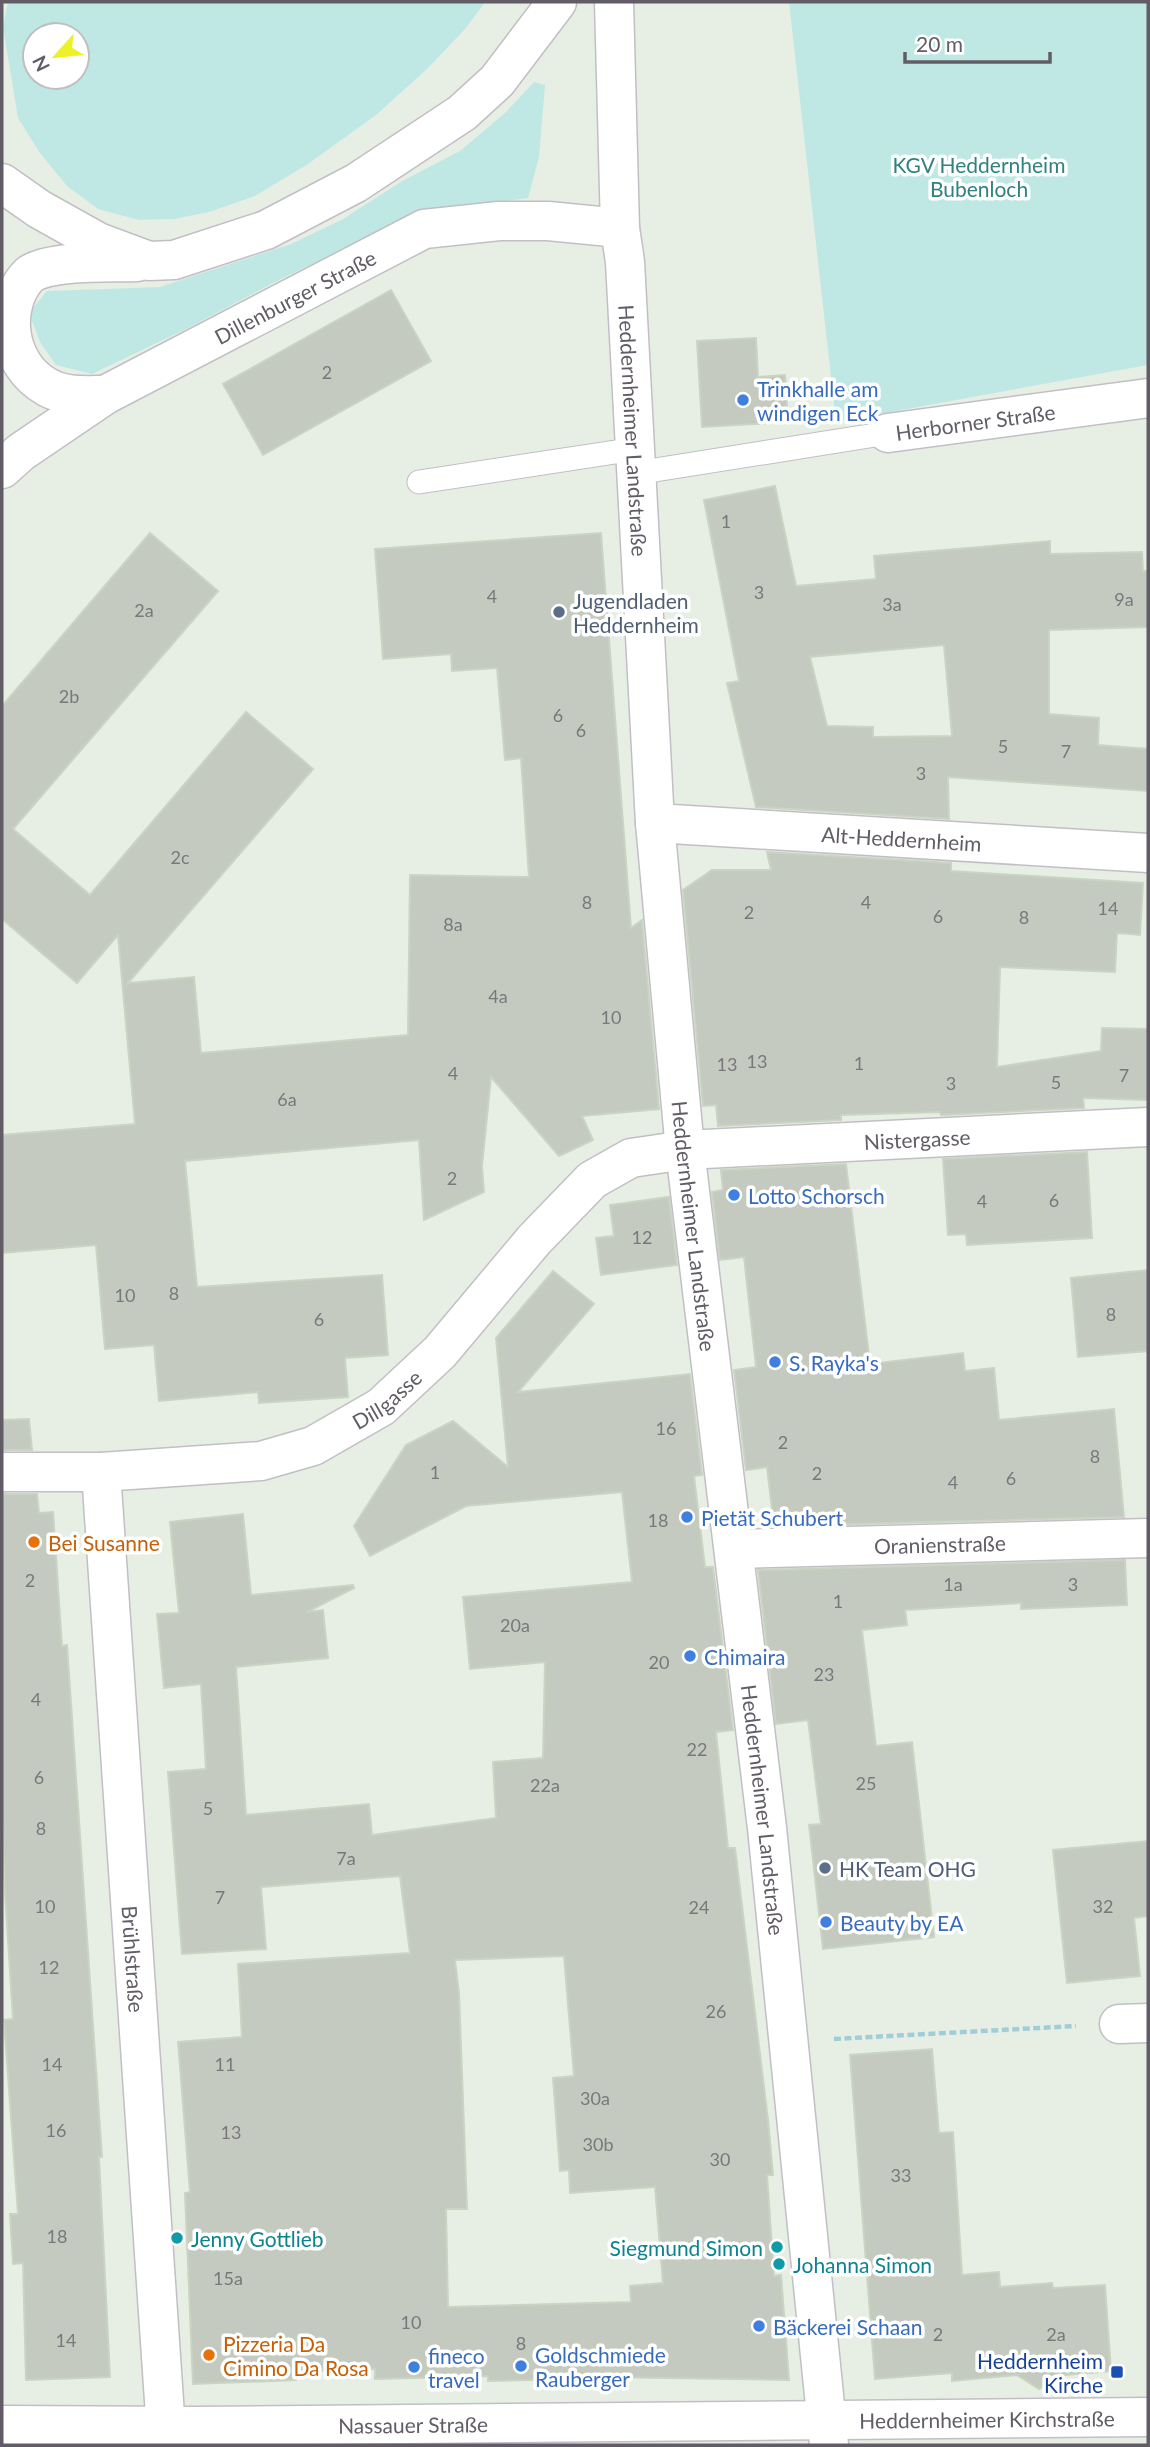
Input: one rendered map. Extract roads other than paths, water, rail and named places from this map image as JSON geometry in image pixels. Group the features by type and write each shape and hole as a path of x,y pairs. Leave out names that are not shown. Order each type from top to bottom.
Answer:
{"street":[{"path":"105,395 72,395 49,388 20,366 4,335 2,316 16,285 41,269 55,264 174,260 267,230 356,183 462,113 497,81 557,2"},
{"name":"Heddernheimer Landstraße","path":"614,2 620,228 625,261 655,823 685,1150 767,1828 827,2433"},
{"path":"2,183 39,209 98,242 149,261"},
{"name":"Dillenburger Straße","path":"2,469 21,452 105,395 424,229 499,221 548,221 620,228"},
{"name":"Herborner Straße","path":"888,433 1148,398"},
{"name":"Alt-Heddernheim","path":"655,823 1148,853"},
{"name":"Nistergasse","path":"685,1150 1148,1126"},
{"name":"Dillgasse","path":"2,1472 101,1472 261,1461 313,1446 381,1407 440,1352 534,1240 592,1180 631,1158 685,1150"},
{"name":"Brühlstraße","path":"101,1472 167,2436"},
{"name":"Oranienstraße","path":"734,1549 1148,1538"},
{"name":"Heddernheimer Kirchstraße","path":"827,2433 1148,2417"},
{"name":"Nassauer Straße","path":"2,2424 167,2436 827,2433"}],"lane":[{"name":"Herborner Straße","path":"419,482 888,433"}],"place":[{"name":"Trinkhalle am windigen Eck","path":"743,400"},
{"name":"Jugendladen Heddernheim","path":"559,612"},
{"name":"Lotto Schorsch","path":"734,1195"},
{"name":"S. Rayka's","path":"775,1362"},
{"name":"Pietät Schubert","path":"687,1517"},
{"name":"Bei Susanne","path":"34,1542"},
{"name":"Chimaira","path":"690,1656"},
{"name":"HK Team OHG","path":"825,1868"},
{"name":"Beauty by EA","path":"826,1922"},
{"name":"Jenny Gottlieb","path":"177,2238"},
{"name":"Siegmund Simon","path":"777,2247"},
{"name":"Johanna Simon","path":"779,2264"},
{"name":"Bäckerei Schaan","path":"759,2326"},
{"name":"Pizzeria Da Cimino Da Rosa","path":"209,2355"},
{"name":"Goldschmiede Rauberger","path":"521,2366"},
{"name":"fineco travel","path":"414,2367"},
{"name":"Heddernheim Kirche","path":"1117,2372"}],"park label":[{"name":"KGV Heddernheim Bubenloch","path":"979,176"}]}
